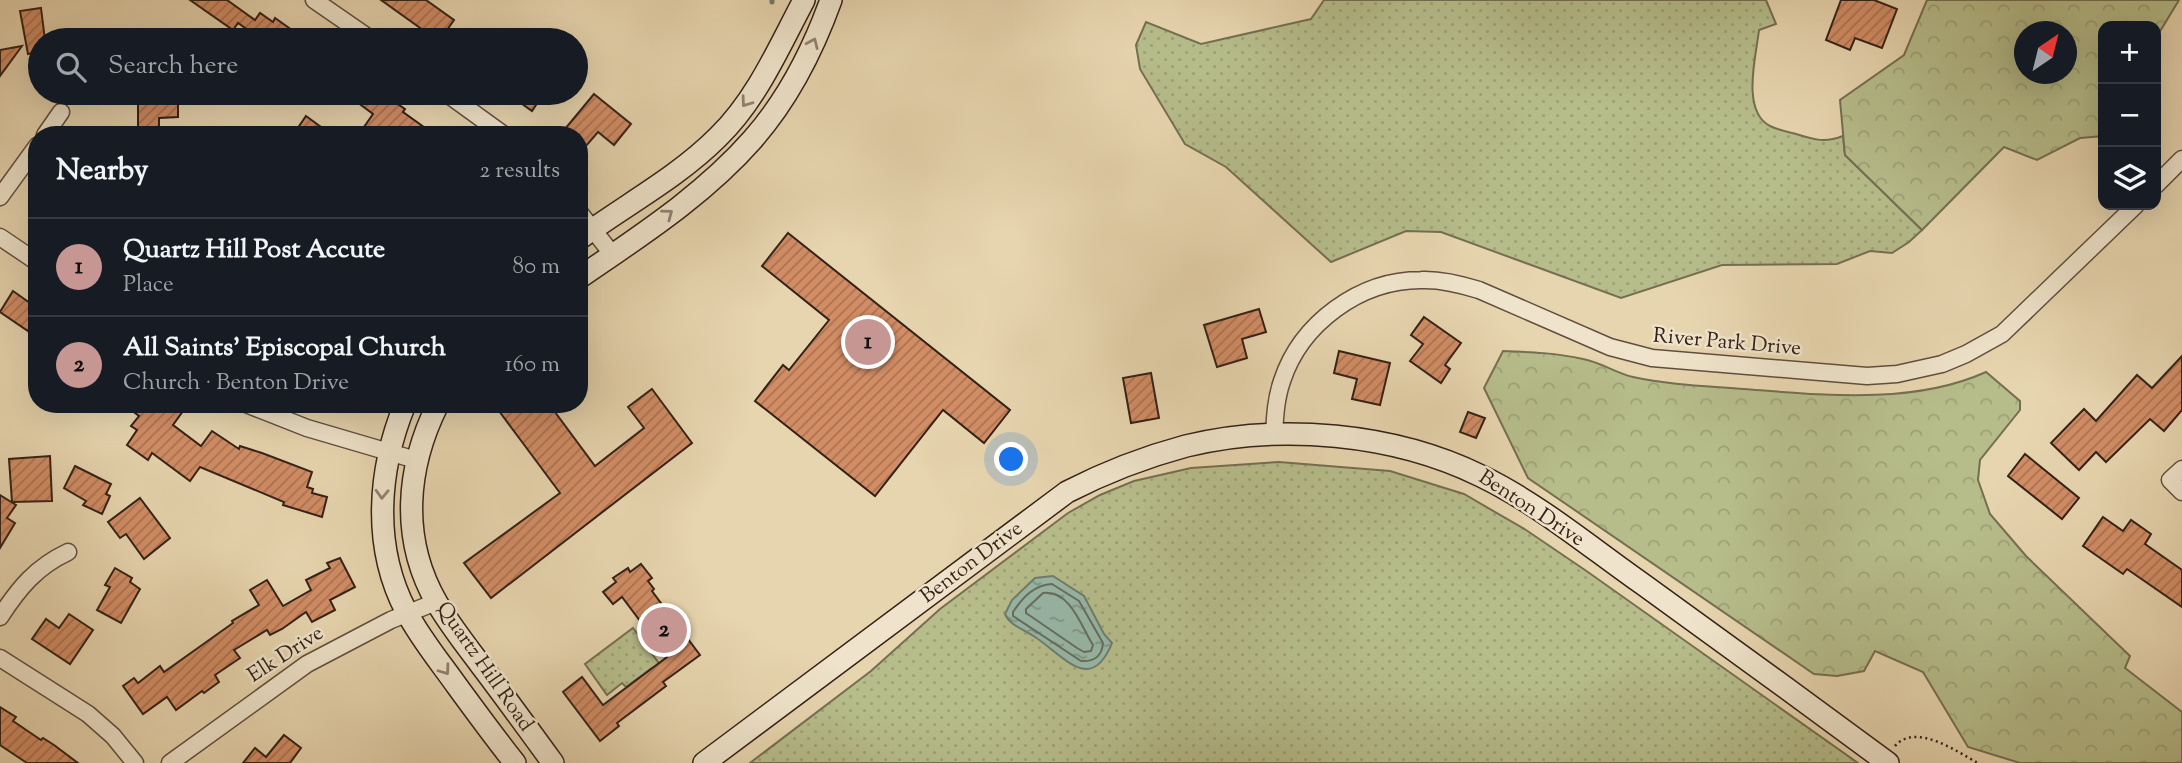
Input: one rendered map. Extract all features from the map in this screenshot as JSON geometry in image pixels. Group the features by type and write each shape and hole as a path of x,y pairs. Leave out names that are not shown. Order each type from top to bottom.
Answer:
{"main road":[{"path":"588,233 697,157 720,136 767,71 804,0"},
{"path":"588,272 699,191 755,137 801,70 831,0"},
{"name":"Quartz Hill Road","path":"402,413 383,476 382,516 388,562 407,613 515,763"},
{"name":"Quartz Hill Road","path":"434,413 416,460 412,494 413,526 428,586 451,626 553,763"},
{"name":"Benton Drive","path":"704,763 1067,492 1108,472 1186,446 1274,434 1362,439 1413,451 1458,465 1482,476 1545,515 1886,761"}],"street":[{"path":"314,0 355,28"},
{"path":"463,105 492,126"},
{"path":"51,126 61,112"},
{"path":"0,197 28,158"},
{"path":"2161,180 2182,159"},
{"name":"River Park Drive","path":"1274,434 1282,381 1301,345 1318,324 1342,304 1384,285 1420,279 1459,284 1479,290 1611,347 1651,358 1867,376 1897,374 1942,364 2002,334 2131,210"},
{"path":"588,236 613,255"},
{"path":"0,237 28,256"},
{"path":"269,413 307,428 416,460"},
{"path":"2182,469 2169,480 2182,492"},
{"path":"0,617 27,580 51,559 68,552"},
{"name":"Elk Drive","path":"170,763 307,664 407,613 436,602"},
{"path":"0,658 88,714 113,736 135,763"}],"path":[{"path":"1886,761 1900,740 1917,738 1945,745 1978,763"}],"green space":[{"path":"1324,0 1766,0 1776,24 1759,30 1752,82 1753,96 1761,119 1776,129 1814,139 1825,140 1843,136 1845,155 1922,230 1892,253 1870,251 1837,264 1722,265 1621,298 1441,232 1406,231 1331,262 1226,167 1185,144 1140,69 1136,45 1146,22 1201,44 1311,19"},
{"path":"1927,0 2179,0 2161,30 2161,21 2098,21 2098,136 2080,138 2037,160 2004,147 1922,230 1845,155 1840,100 1904,55"},
{"path":"1503,351 1573,357 1633,377 1661,382 1805,394 1898,393 1958,382 1986,372 2020,401 2020,410 1980,460 1978,480 1990,514 2026,556 2130,656 2125,668 2182,712 2182,763 2020,763 1968,747 1923,672 1875,651 1864,671 1837,676 1814,674 1528,478 1484,388"},
{"path":"1279,462 1390,471 1464,494 1526,530 1585,570 1858,763 750,763 871,671 940,609 1068,513 1100,495 1134,481 1191,468"},
{"path":"633,628 661,666 652,668 626,687 622,683 607,695 585,664"}],"water":[{"path":"1053,576 1084,596 1104,634 1112,643 1104,658 1095,667 1077,667 1014,624 1005,614 1012,600 1035,578"}],"building":[{"path":"190,0 227,0 255,20 260,13 273,22 275,18 289,28 245,28 238,23 234,28 230,28"},
{"path":"381,0 426,0 454,20 448,28 420,28"},
{"path":"1841,0 1874,0 1897,9 1882,48 1855,38 1850,50 1826,40"},
{"path":"41,8 44,28 28,28 28,54 20,11"},
{"path":"22,46 0,76 0,50"},
{"path":"594,94 631,124 614,145 598,132 588,144 588,126 567,126 585,105 588,105"},
{"path":"138,105 178,105 178,117 159,118 159,126 138,126"},
{"path":"361,105 399,105 405,109 403,112 422,126 365,126 373,114"},
{"path":"524,105 536,105 532,111"},
{"path":"306,116 320,126 299,126"},
{"path":"788,233 1010,410 984,443 943,410 875,496 755,401 783,365 789,370 829,320 762,266"},
{"path":"13,291 28,302 28,331 0,312"},
{"path":"1259,309 1266,332 1242,339 1247,358 1217,367 1204,325"},
{"path":"1424,317 1461,343 1445,365 1450,369 1441,383 1410,361 1423,344 1411,335"},
{"path":"1339,351 1390,363 1380,405 1352,399 1357,379 1334,373"},
{"path":"2182,356 2182,410 2164,431 2150,419 2106,462 2096,452 2079,470 2051,443 2084,409 2096,421 2137,375 2152,388"},
{"path":"1151,373 1159,418 1131,423 1123,378"},
{"path":"652,389 692,443 491,598 464,563 560,493 500,413 556,413 595,466 644,428 628,407"},
{"path":"1468,412 1485,418 1476,438 1460,432"},
{"path":"135,413 182,413 173,425 201,446 212,431 239,449 240,446 312,472 307,487 313,489 312,493 327,497 322,517 283,505 284,502 200,467 190,481 152,453 148,460 127,445 137,430 131,426 139,416"},
{"path":"2025,454 2079,498 2062,519 2008,476"},
{"path":"50,456 52,501 12,502 9,459"},
{"path":"75,466 111,484 106,494 110,496 102,514 83,505 86,501 64,488"},
{"path":"0,495 16,505 7,518 15,523 0,548"},
{"path":"140,498 170,538 144,559 126,534 120,538 108,522"},
{"path":"2103,517 2123,531 2131,520 2151,534 2145,544 2182,570 2182,607 2127,569 2123,574 2083,546"},
{"path":"340,558 355,587 330,600 335,610 312,622 306,612 282,629 270,635 267,630 234,650 240,658 215,675 219,682 176,710 167,697 143,714 123,686 134,678 138,683 160,666 164,672 233,623 232,621 259,605 250,590 267,580 283,606 311,590 306,580 330,568 327,563"},
{"path":"641,564 652,578 648,581 654,589 652,591 700,655 663,682 666,686 617,723 619,726 600,741 563,692 582,677 603,705 667,657 622,597 613,604 603,592 616,582 613,578 628,568 630,572"},
{"path":"115,568 132,578 130,582 140,589 121,623 97,610 110,587 105,585"},
{"path":"69,614 93,630 70,664 32,639 46,619 59,628"},
{"path":"0,707 16,717 13,721 78,763 27,763 0,745"},
{"path":"284,735 301,748 290,763 243,763 255,748 266,757"}],"place":[{"name":"Quartz Hill Post Accute","path":"868,342"},
{"name":"All Saints' Episcopal Church","path":"664,630"}]}
